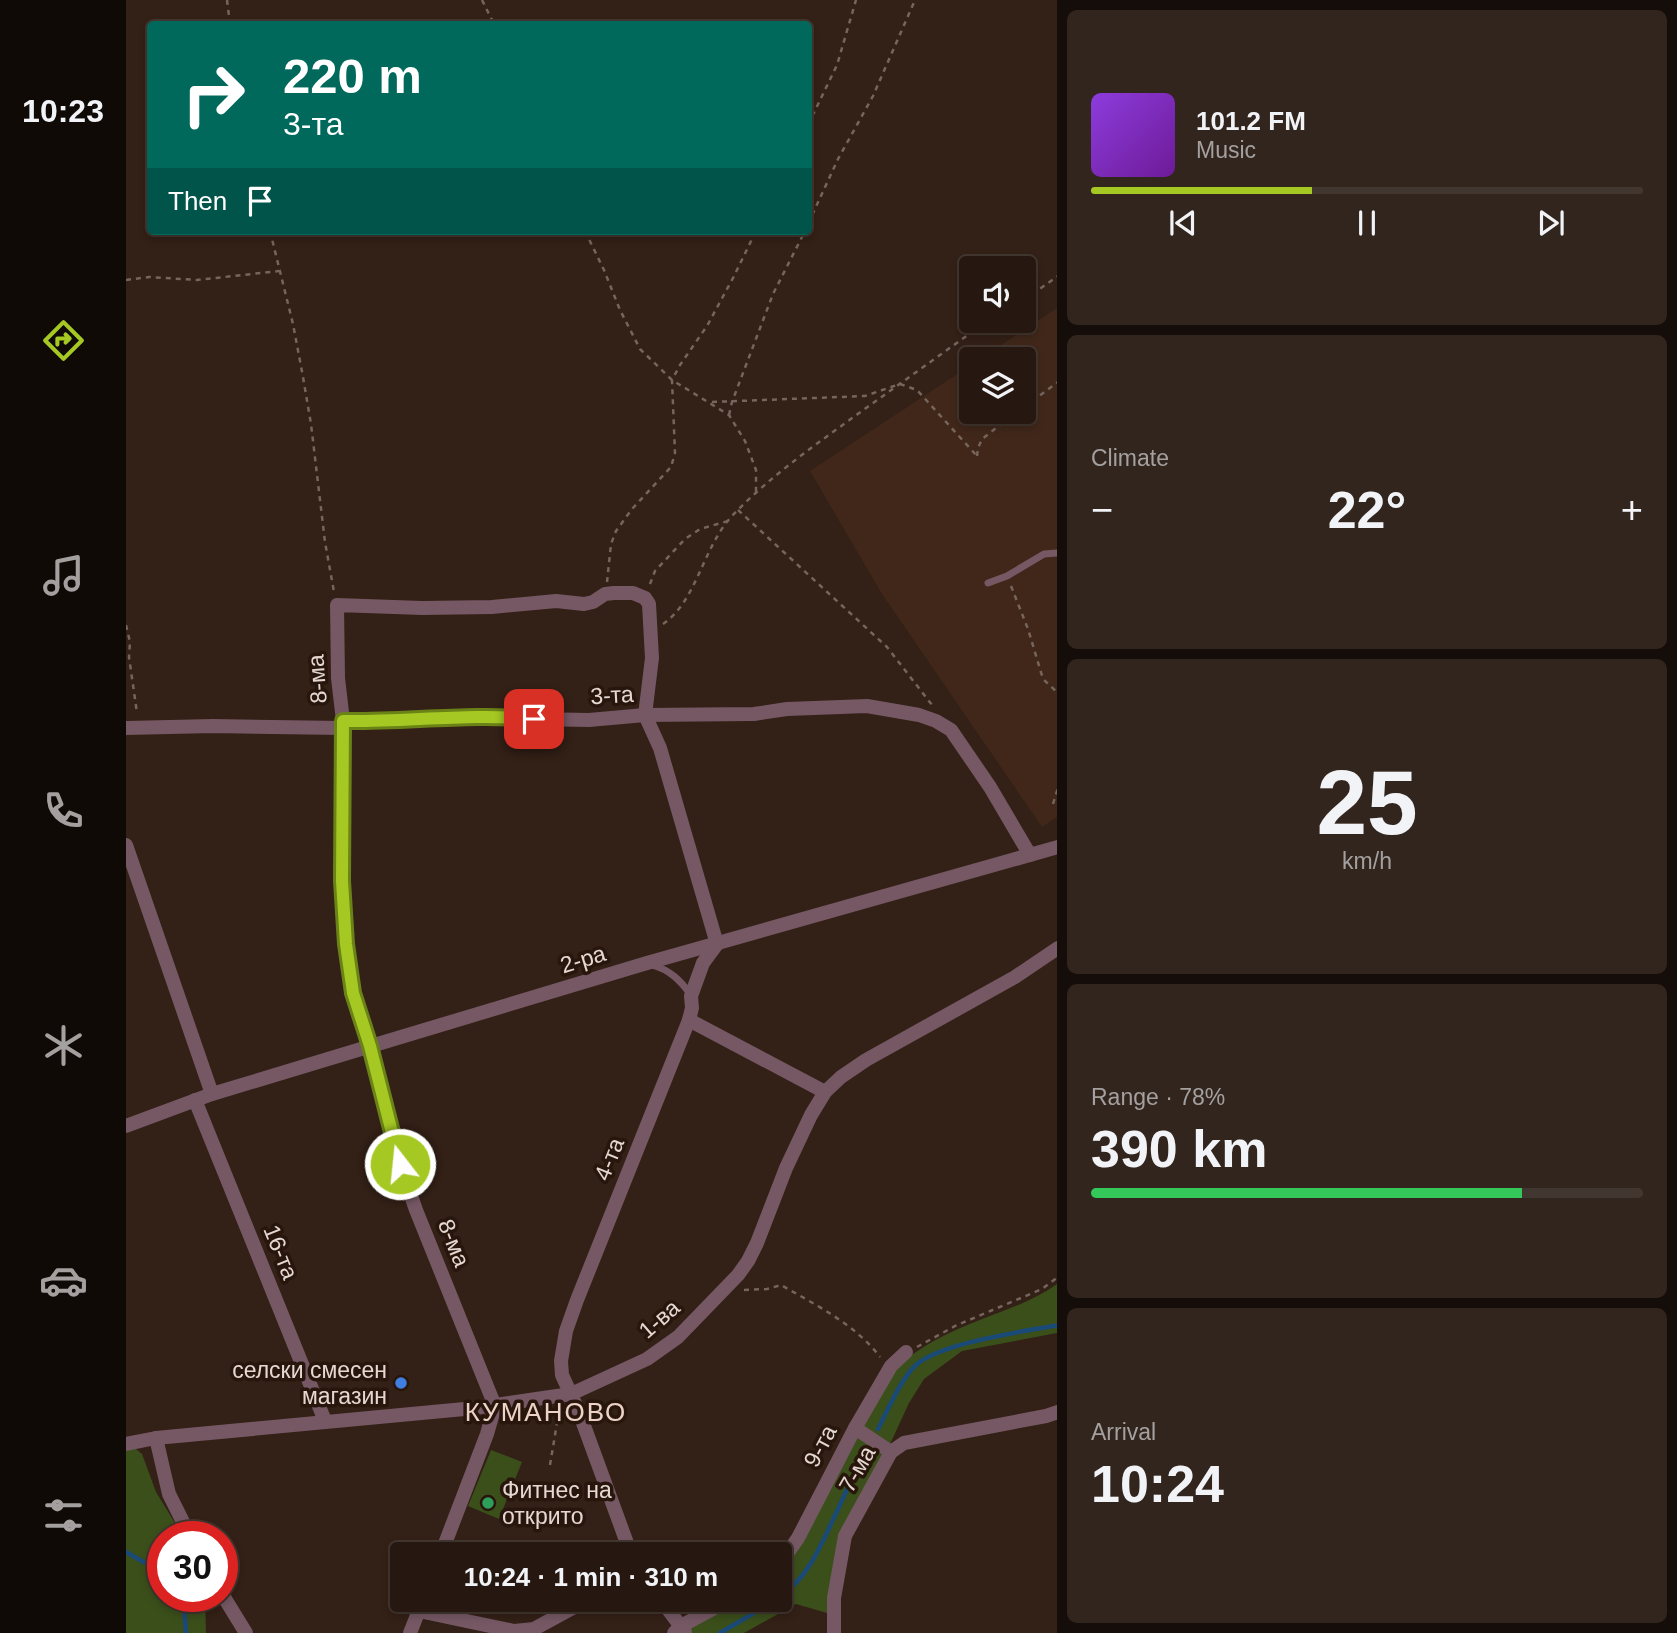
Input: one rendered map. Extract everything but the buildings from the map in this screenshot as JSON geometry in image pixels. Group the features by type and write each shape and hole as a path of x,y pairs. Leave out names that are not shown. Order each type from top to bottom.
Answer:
{"street":[{"path":"337,605 422,608 492,607 556,601 584,604 605,594 633,593 645,598 649,604 652,657 645,715 754,714 787,709 867,706 919,715 951,730 1030,855"},
{"name":"8-ма","path":"337,605 338,678 343,725 342,881 346,944 353,993 412,1198 495,1405"},
{"name":"3-та","path":"131,727 343,725 500,716 589,720 645,715 660,748 717,944"},
{"path":"126,845 212,1094"},
{"name":"2-ра","path":"126,1126 212,1094 370,1046 647,963 1057,846"},
{"name":"4-та","path":"627,1542 579,1412 562,1375 561,1361 566,1331 689,1020 691,996 703,963 717,944"},
{"name":"1-ва","path":"126,1444 156,1438 495,1405 571,1394 647,1359 678,1337 738,1275 748,1261 786,1168 825,1092 866,1060 1015,977 1057,949"},
{"path":"689,1020 825,1092"},
{"name":"16-та","path":"195,1100 325,1422"},
{"name":"9-та","path":"792,1547 891,1366 906,1352"},
{"path":"446,1542 487,1434 495,1405"},
{"name":"7-ма","path":"834,1633 834,1598 845,1536 891,1451 904,1443 1057,1412"},
{"path":"855,1428 891,1451"},
{"path":"156,1438 169,1494 182,1521"},
{"path":"233,1612 246,1633"},
{"path":"410,1633 418,1612"},
{"path":"444,1612 514,1631 534,1629 565,1612"},
{"path":"668,1612 680,1631 710,1612"}],"lane":[{"path":"988,583 1007,576 1044,554 1057,553"},
{"path":"647,963 676,976 691,996"}],"path":[{"path":"227,0 230,21"},
{"path":"482,0 492,21"},
{"path":"812,117 837,65 856,0"},
{"path":"812,215 838,159 873,96 915,0"},
{"path":"271,235 293,324 307,400 325,542 337,605"},
{"path":"587,235 640,349 672,380 729,415 746,441 756,470 756,492"},
{"path":"605,594 611,544 616,530 671,467 675,453 672,380 707,326 754,235"},
{"path":"729,415 773,294 803,235"},
{"path":"126,280 149,277 197,280 279,271"},
{"path":"1036,292 1057,277"},
{"path":"651,633 672,618 682,606 710,547 728,521 756,492 789,464 973,333"},
{"path":"1036,398 1057,383"},
{"path":"710,402 865,396 900,384 917,390 977,456 982,439 1001,424"},
{"path":"738,510 887,647 935,709"},
{"path":"645,598 654,571 685,540 700,529 728,521"},
{"path":"1007,576 1028,629 1043,679 1057,693"},
{"path":"126,625 137,713 131,727"},
{"path":"1053,804 1057,791"},
{"path":"906,1352 955,1326 1041,1289 1057,1278"},
{"path":"725,1288 756,1290 781,1285 847,1326 868,1342 880,1356"},
{"path":"550,1465 558,1417"}],"shaded area":[{"path":"1057,308 1057,817 1042,827 882,594 810,471 959,373 959,424 1036,424 1036,347 998,347 1019,333 1036,333 1036,322"}],"green space":[{"path":"1057,1284 1057,1333 962,1351 924,1379 864,1491 829,1590 827,1613 796,1604 792,1606 792,1559 894,1369 941,1337 1022,1304"},
{"path":"126,1441 142,1454 156,1492 174,1521 147,1521 147,1612 205,1612 206,1633 126,1633"},
{"path":"491,1450 522,1462 499,1519 468,1506"},
{"path":"719,1612 782,1612 744,1633 683,1633"}],"waterway":[{"path":"878,1429 906,1377 917,1364 930,1356 984,1339 1057,1325"},
{"path":"792,1586 815,1557 867,1449"},
{"path":"126,1552 147,1564"},
{"path":"184,1612 186,1633"},
{"path":"720,1633 756,1612"}],"place":[{"name":"селски смесен магазин","path":"401,1383"},
{"name":"Фитнес на открито","path":"488,1503"}],"district":[{"name":"КУМАНОВО","path":"546,1412"}],"route":[{"path":"400,1164 370,1046 353,993 346,944 342,881 343,721 500,716 534,719"}]}
